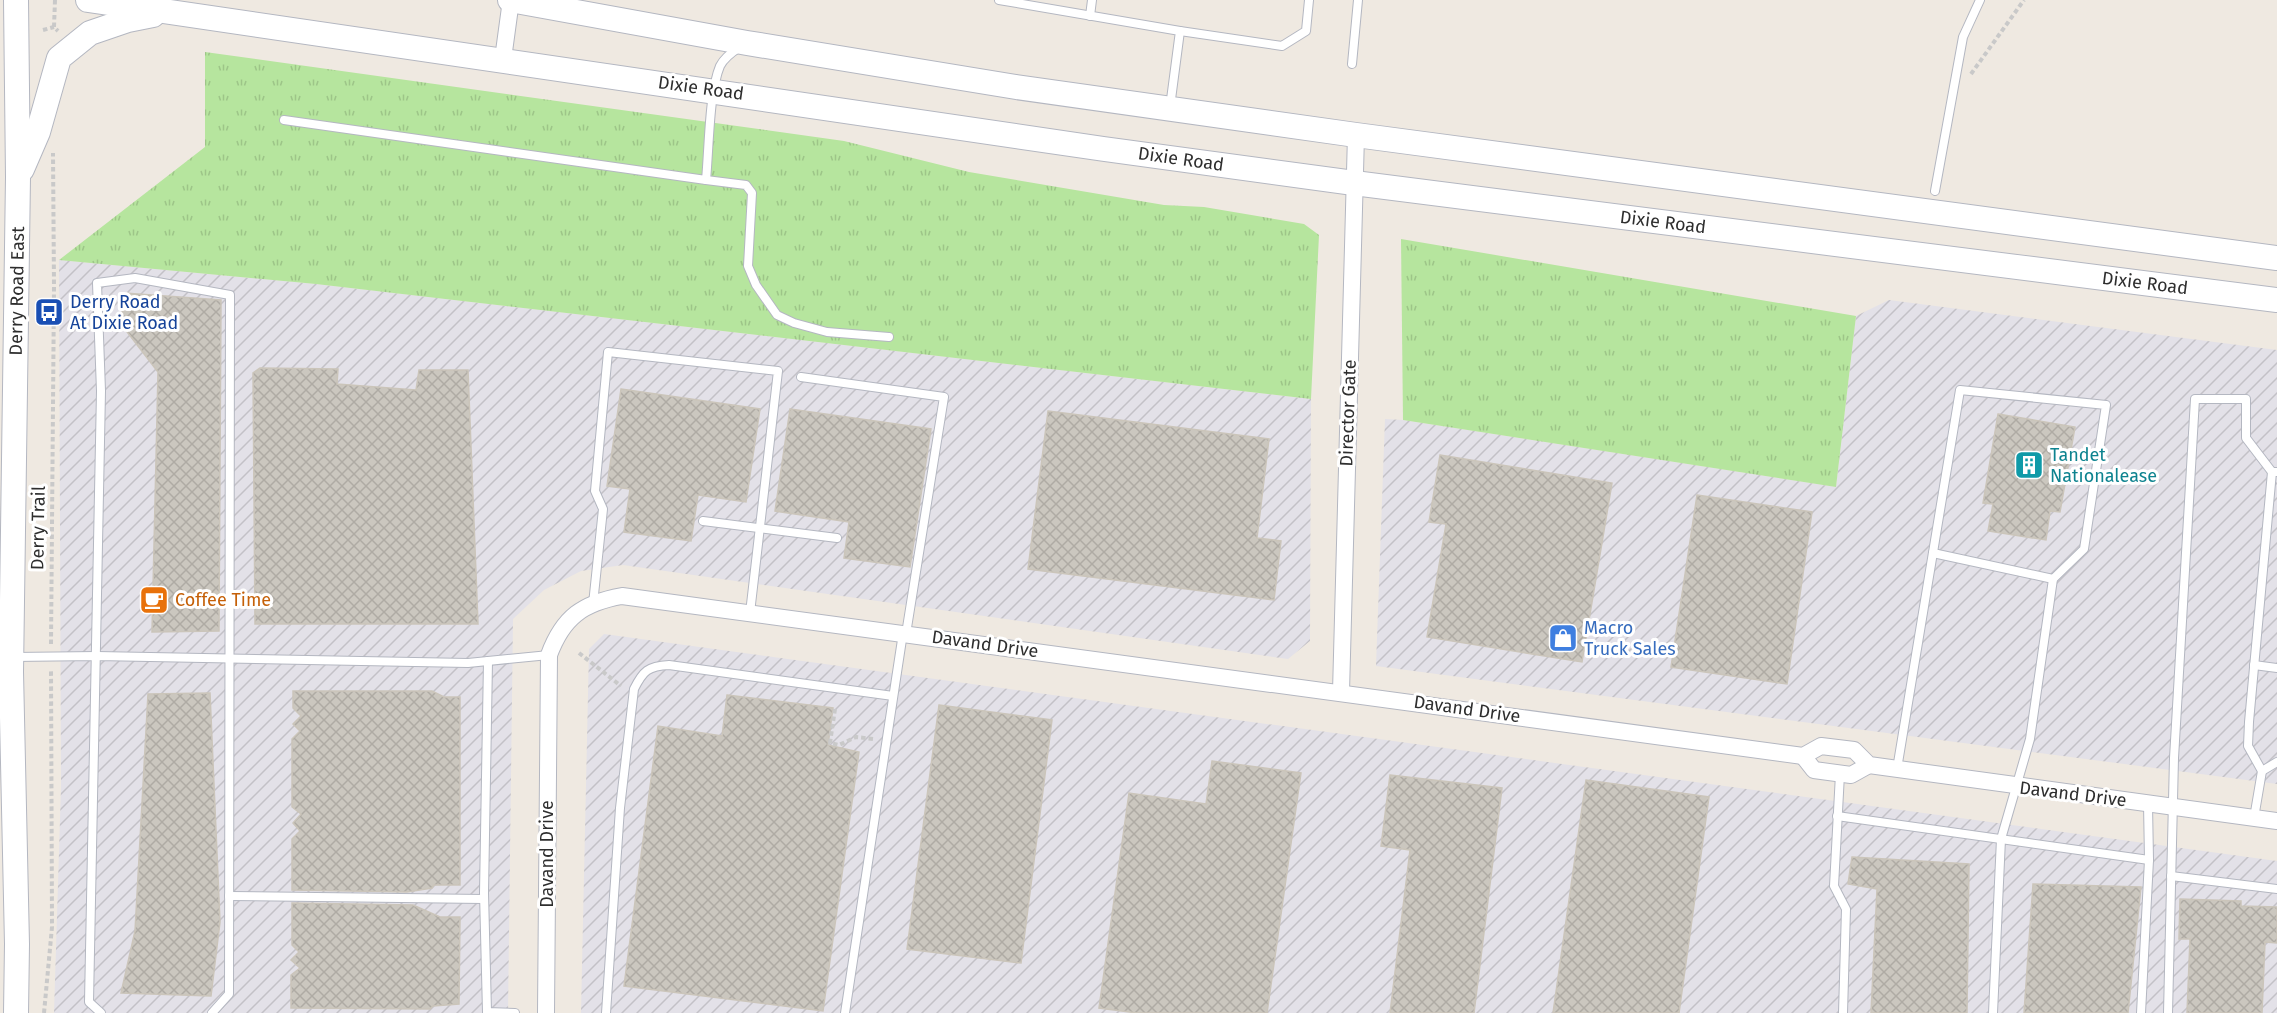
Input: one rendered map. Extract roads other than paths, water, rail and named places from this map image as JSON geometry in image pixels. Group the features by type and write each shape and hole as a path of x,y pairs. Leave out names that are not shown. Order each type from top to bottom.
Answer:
{"main road":[{"name":"Derry Road East","path":"16,0 18,177 12,657 16,1013"},
{"name":"Dixie Road","path":"88,0 1092,147 1354,183 2277,300"},
{"path":"511,0 747,43 1016,87 1356,135 2277,258"},
{"path":"18,177 38,132 59,58 90,33 128,20 164,12"}],"street":[{"path":"503,59 511,0"},
{"name":"Director Gate","path":"1341,692 1356,135"},
{"name":"Davand Drive","path":"546,1013 549,655 562,627 581,609 602,599 622,596 1803,756 1821,746 1854,750 1869,765 2015,787 2277,821"},
{"name":"Davand Drive","path":"1803,756 1814,770 1840,774 1851,775 1869,765"}],"lane":[{"path":"999,0 1282,46 1306,32 1309,0"},
{"path":"1090,16 1092,0"},
{"path":"1352,64 1358,0"},
{"path":"1935,191 1963,37 1980,0"},
{"path":"1170,108 1180,31"},
{"path":"706,180 714,90 721,64 727,56 747,43"},
{"path":"284,120 746,184 752,192 748,266 756,285 777,315 794,323 827,332 889,338"},
{"path":"100,1013 89,1002 101,391 97,283 135,278 230,295 229,994 212,1013"},
{"path":"592,604 603,509 595,490 608,352 778,371 750,613"},
{"path":"801,377 944,397 885,740 845,1013"},
{"path":"1897,769 1960,390 2106,405 2084,549 2053,579 2030,739 2001,839 1993,1013"},
{"path":"2168,1013 2173,807 2195,399 2246,399 2246,438 2274,472 2248,746 2262,771 2253,818"},
{"path":"704,521 837,538"},
{"path":"1933,553 2053,579"},
{"path":"12,657 97,656 468,663 549,655"},
{"path":"488,661 484,899 487,1012 515,1013"},
{"path":"606,1013 620,808 633,695 642,674 654,666 669,665 893,696"},
{"path":"2254,665 2277,668"},
{"path":"2262,771 2277,762"},
{"path":"1840,774 1834,886 1846,909 1843,1013"},
{"path":"2141,1013 2148,860 2148,804"},
{"path":"1838,816 2148,860"},
{"path":"2171,876 2277,889"},
{"path":"229,896 484,899"}],"place":[{"name":"Derry Road At Dixie Road","path":"49,312"},
{"name":"Tandet Nationalease","path":"2029,465"},
{"name":"Coffee Time","path":"154,600"},
{"name":"Macro Truck Sales","path":"1563,638"}]}
